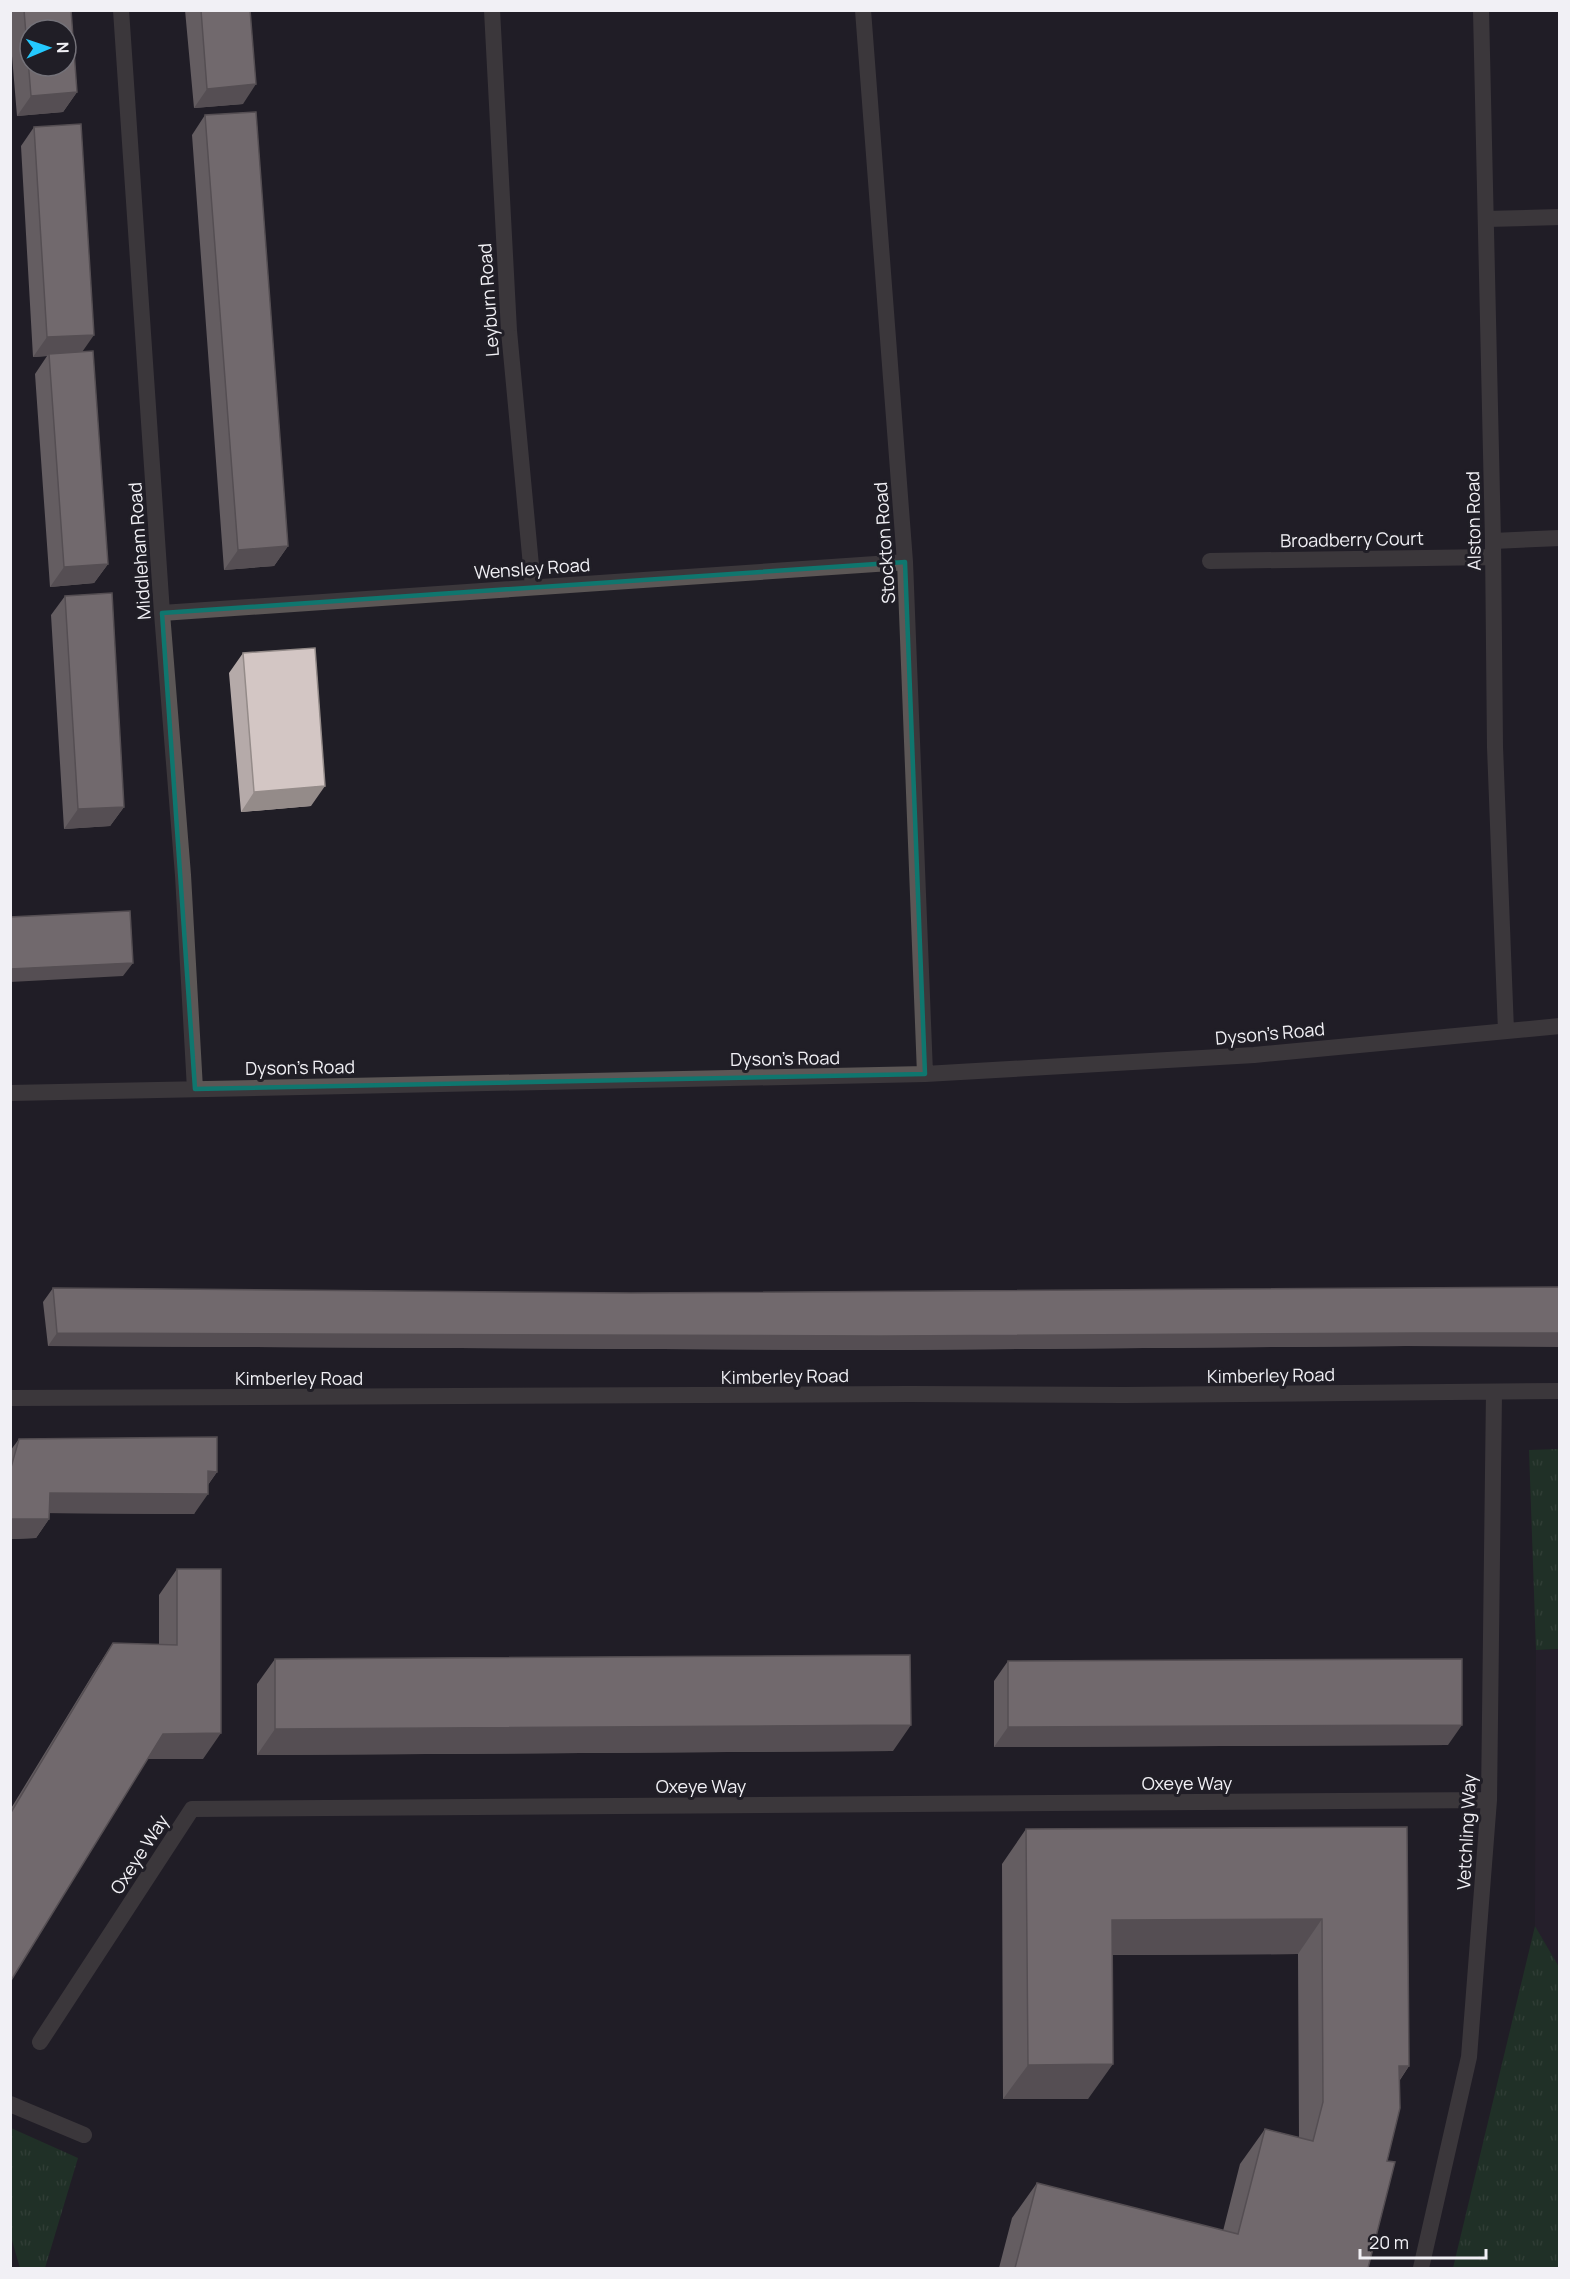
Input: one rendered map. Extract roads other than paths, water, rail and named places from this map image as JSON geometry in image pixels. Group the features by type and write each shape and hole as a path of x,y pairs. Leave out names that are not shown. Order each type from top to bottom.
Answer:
{"street":[{"name":"Middleham Road","path":"121,10 162,613 183,875 195,1089"},
{"name":"Leyburn Road","path":"492,10 509,331 533,587"},
{"name":"Stockton Road","path":"863,10 906,562 926,1074"},
{"name":"Alston Road","path":"1481,10 1495,747 1506,1031"},
{"path":"1486,219 1560,217"},
{"name":"Broadberry Court","path":"1210,561 1493,549 1560,538"},
{"name":"Wensley Road","path":"162,613 906,562"},
{"name":"Dyson's Road","path":"10,1092 926,1074 1254,1055 1560,1026"},
{"name":"Kimberley Road","path":"10,1398 1124,1395 1560,1391"},
{"name":"Vetchling Way","path":"1421,2268 1469,2057 1489,1800 1494,1392"},
{"name":"Oxeye Way","path":"40,2042 192,1809 1489,1800"},
{"path":"10,2104 84,2135"}]}
